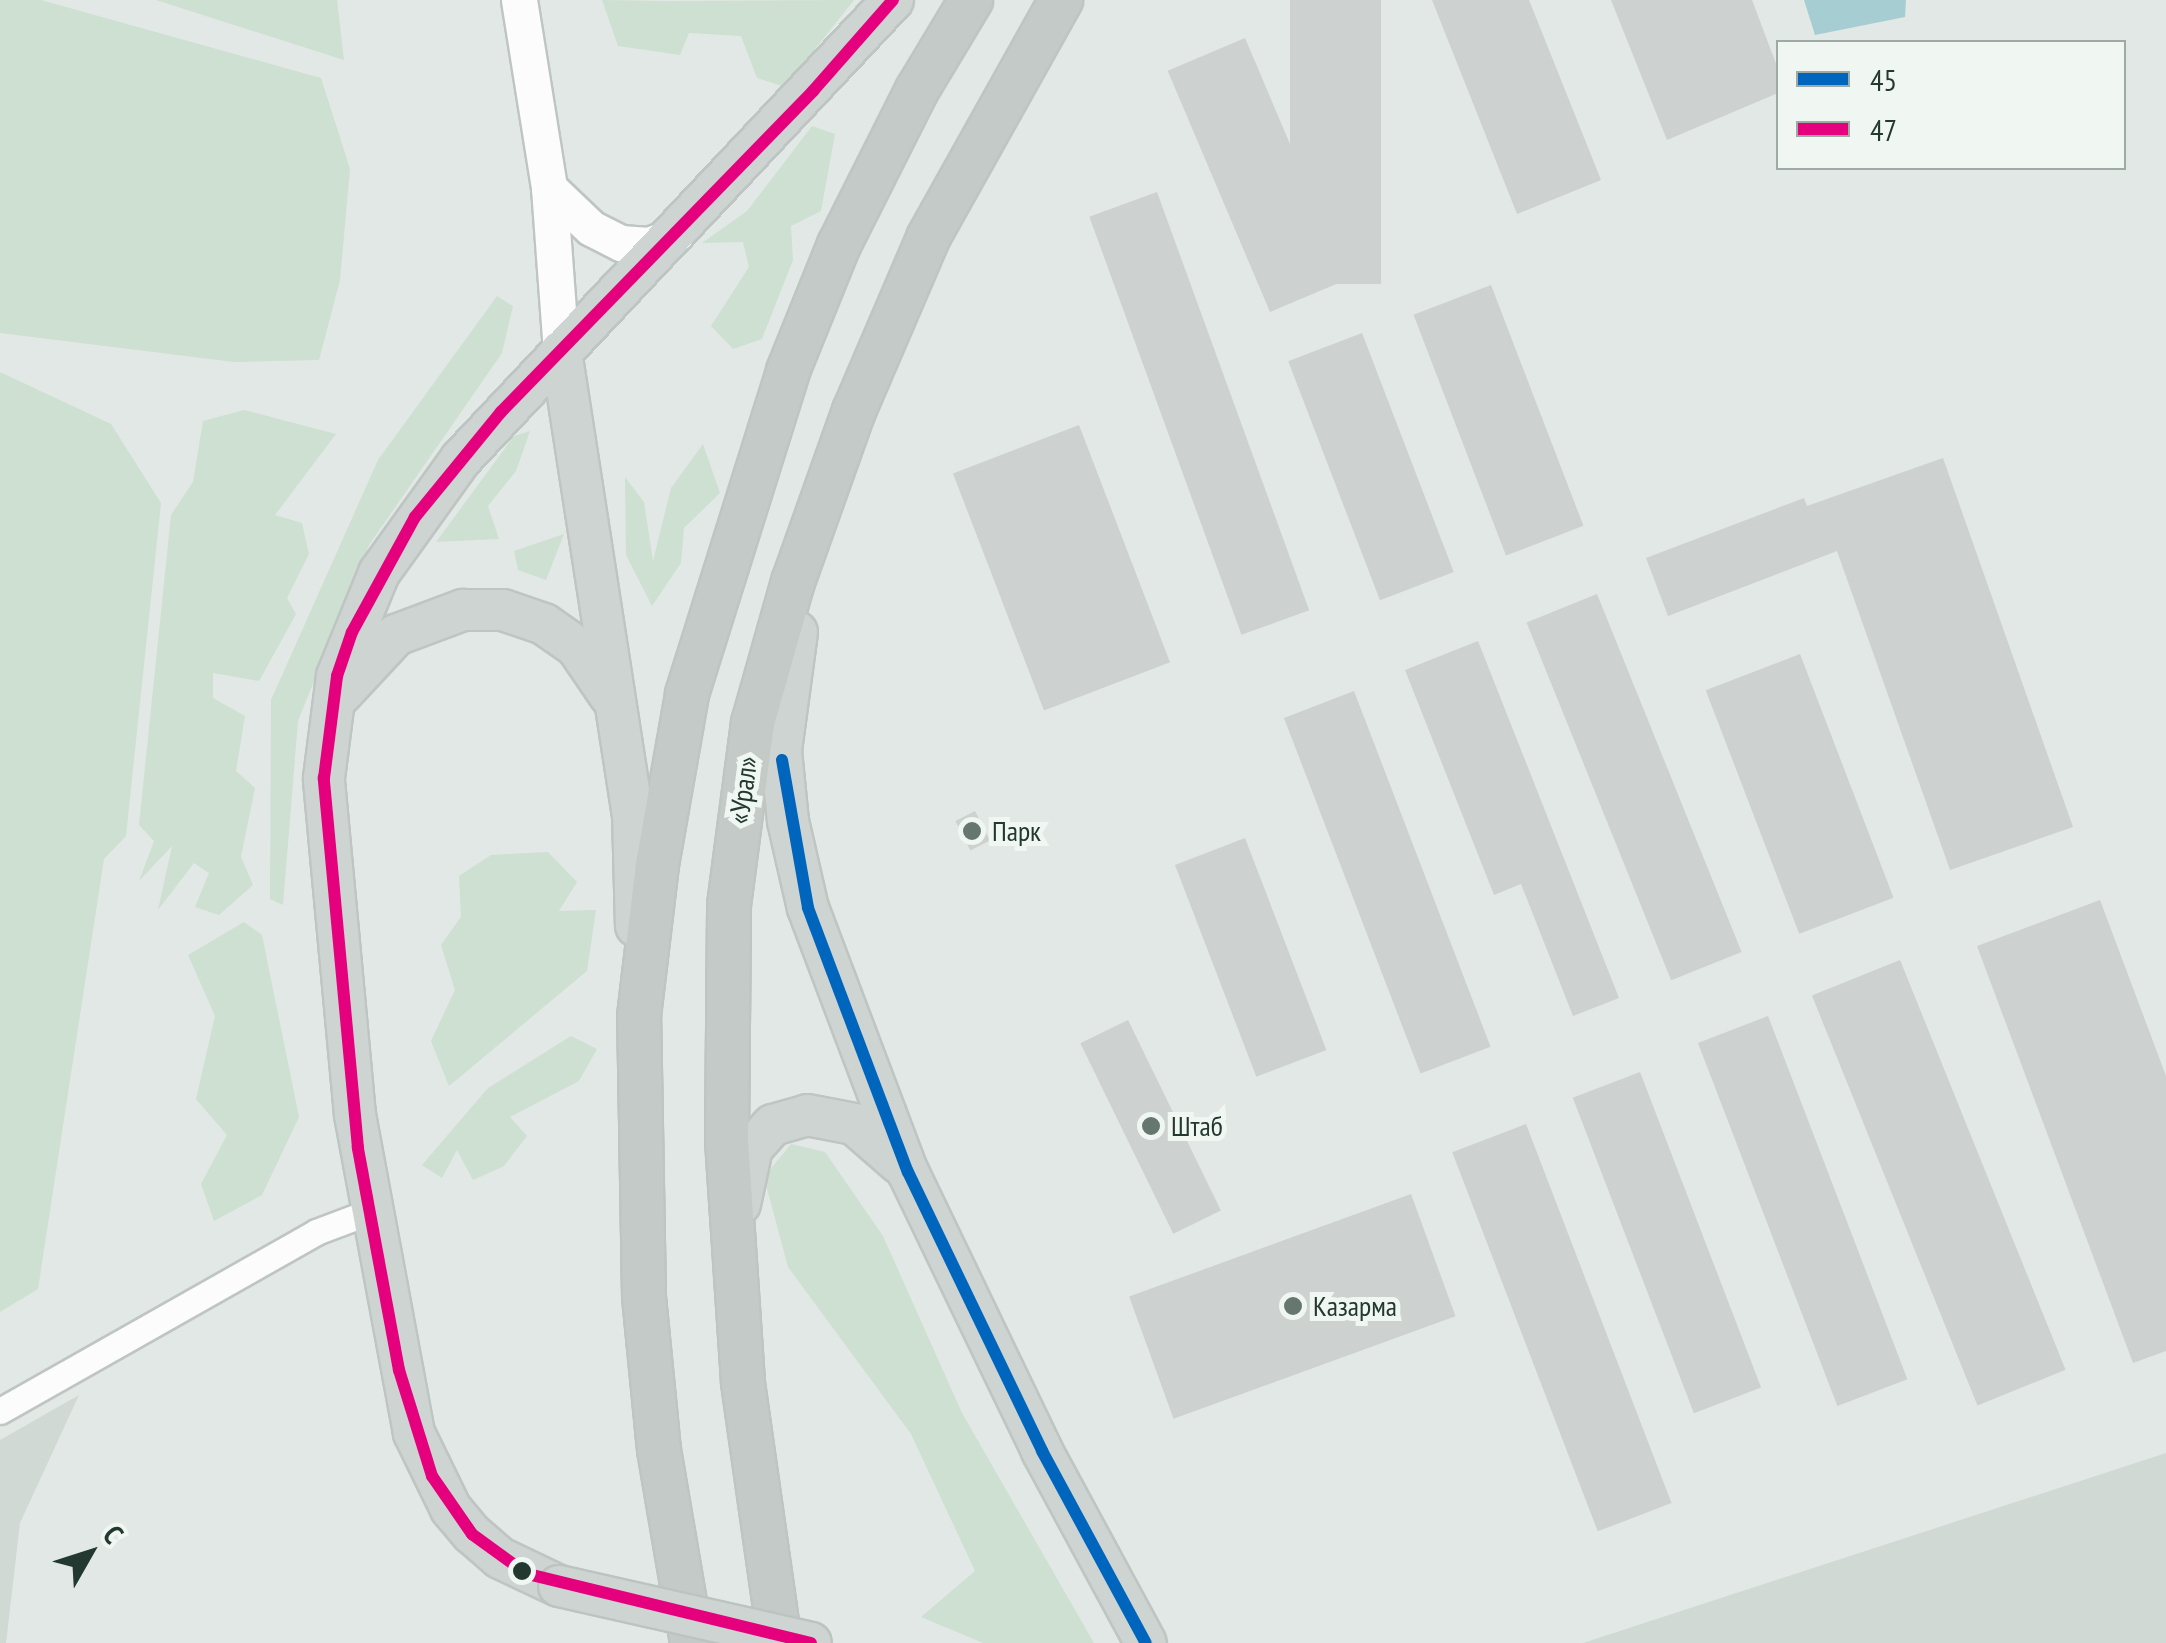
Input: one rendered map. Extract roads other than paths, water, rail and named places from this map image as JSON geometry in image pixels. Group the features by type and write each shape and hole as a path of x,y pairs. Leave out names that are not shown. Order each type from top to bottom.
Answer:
{"highway":[{"path":"692,1643 659,1450 644,1296 640,1016 687,694 749,490 839,245 916,90 971,0"},
{"name":"«Урал»","path":"780,1643 734,1283 726,1026 738,823 753,722 825,486 928,238 1061,0"}],"main road":[{"path":"518,0 549,188 561,351 633,814 640,1016"},
{"path":"811,1643 559,1586 500,1558 472,1534 432,1476 407,1402 369,1212 329,856 328,726 337,676 379,573 461,459 893,0"},
{"path":"549,188 591,228 621,243 649,245 676,234"},
{"path":"825,486 816,555 787,672 781,752 788,821 808,908 908,1172 1042,1451 1146,1643"},
{"path":"328,726 363,664 396,635 464,610 503,610 544,624 576,646 601,676 619,716"},
{"path":"734,1283 742,1171 752,1148 773,1125 807,1115 854,1124 908,1172"}],"street":[{"path":"0,1410 316,1232 369,1212"}],"water":[{"path":"1804,0 1906,0 1905,17 1815,35"}],"place":[{"name":"Парк","path":"972,831"},
{"name":"Штаб","path":"1151,1126"},
{"name":"Казарма","path":"1293,1306"}]}
